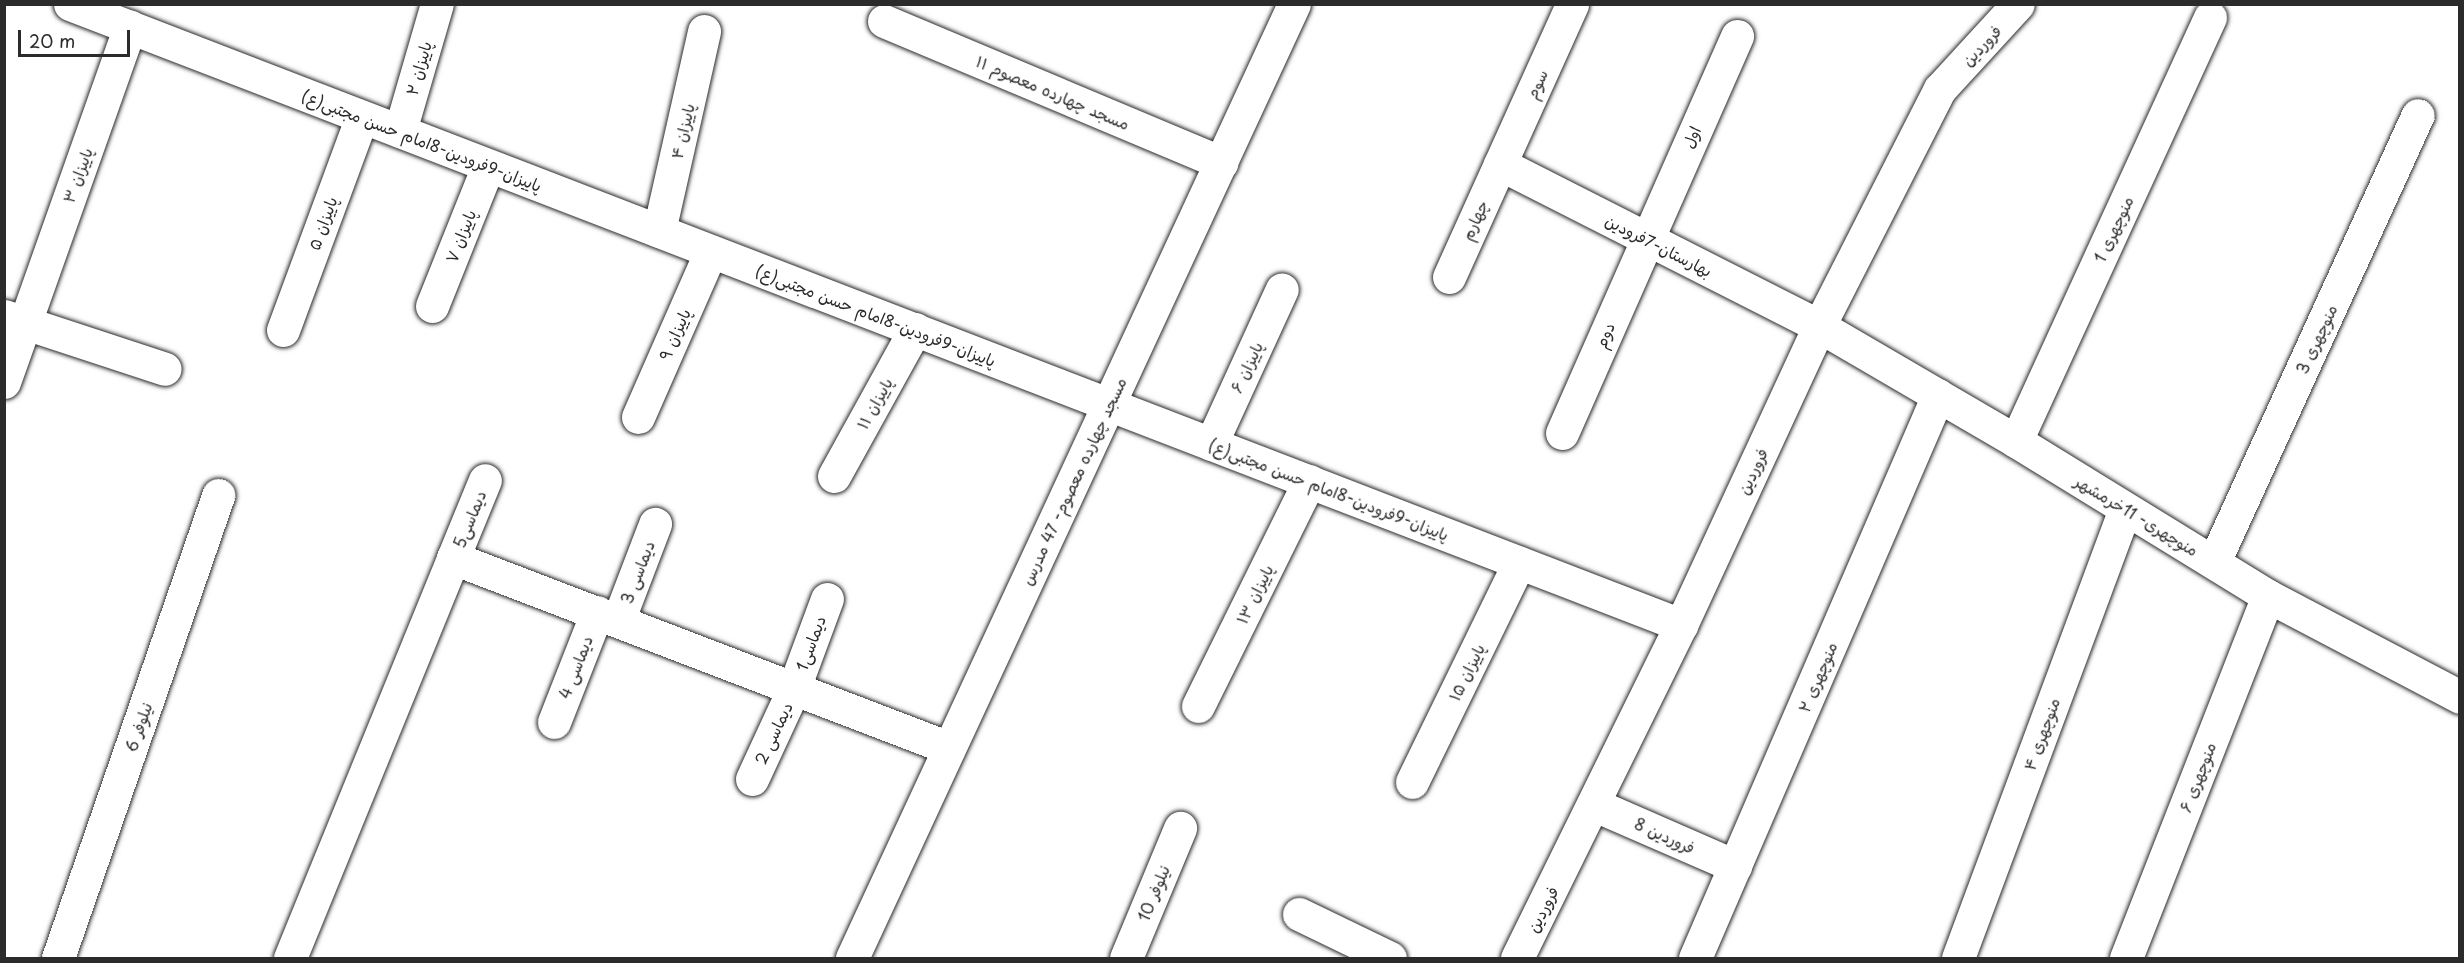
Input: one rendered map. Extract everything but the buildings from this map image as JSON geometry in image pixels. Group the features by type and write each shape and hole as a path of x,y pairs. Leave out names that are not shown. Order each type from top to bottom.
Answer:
{"street":[{"name":"پاییزان-9فرودین-8امام حسن مجتبی(ع)","path":"70,4 1681,625"},
{"name":"پاییزان ۲","path":"400,131 436,4"},
{"name":"مسجد چهارده معصوم- 47 مدرس","path":"852,958 1294,4"},
{"name":"سوم","path":"1500,164 1572,4"},
{"name":"فروردین","path":"1518,958 1595,805 1681,625 1819,326 1940,89 2018,4"},
{"name":"منوچهری 1","path":"2016,441 2210,17"},
{"name":"مسجد چهارده معصوم ۱۱","path":"884,21 1221,163"},
{"name":"پاییزان ۳","path":"4,382 15,319 130,27"},
{"name":"پاییزان ۴","path":"659,231 704,31"},
{"name":"اول","path":"1646,238 1737,36"},
{"name":"منوچهری 3","path":"2214,562 2418,115"},
{"name":"پاییزان ۵","path":"283,330 362,117"},
{"name":"بهارستان-7فرودین","path":"1500,164 1819,326"},
{"name":"چهارم","path":"1449,277 1500,164"},
{"name":"پاییزان ۷","path":"432,306 488,166"},
{"name":"دوم","path":"1562,433 1646,238"},
{"name":"پاییزان ۹","path":"638,417 711,251"},
{"name":"پاییزان ۶","path":"1211,444 1282,289"},
{"path":"15,319 165,369"},
{"name":"منوچهری- 11خرمشهر","path":"1819,326 2016,441 2268,596 2460,698"},
{"name":"پاییزان ۱۱","path":"834,477 915,329"},
{"name":"منوچهری ۲","path":"1695,958 1938,395"},
{"name":"دیماسی5","path":"290,958 485,480"},
{"name":"پاییزان ۱۳","path":"1198,706 1309,481"},
{"name":"نیلوفر 6","path":"58,958 218,495"},
{"name":"منوچهری ۴","path":"1958,958 2125,510"},
{"name":"دیماسی 3","path":"608,616 655,524"},
{"path":"453,558 949,748"},
{"name":"پاییزان ۱۵","path":"1412,782 1519,562"},
{"name":"منوچهری ۶","path":"2126,958 2268,596"},
{"name":"1دیماسی","path":"794,688 827,599"},
{"name":"دیماسی 4","path":"554,722 608,616"},
{"name":"دیماسی 2","path":"752,779 794,688"},
{"name":"8 فروردین","path":"1595,805 1735,866"},
{"name":"نیلوفر 10","path":"1126,958 1180,828"},
{"path":"1299,914 1390,958"}]}
